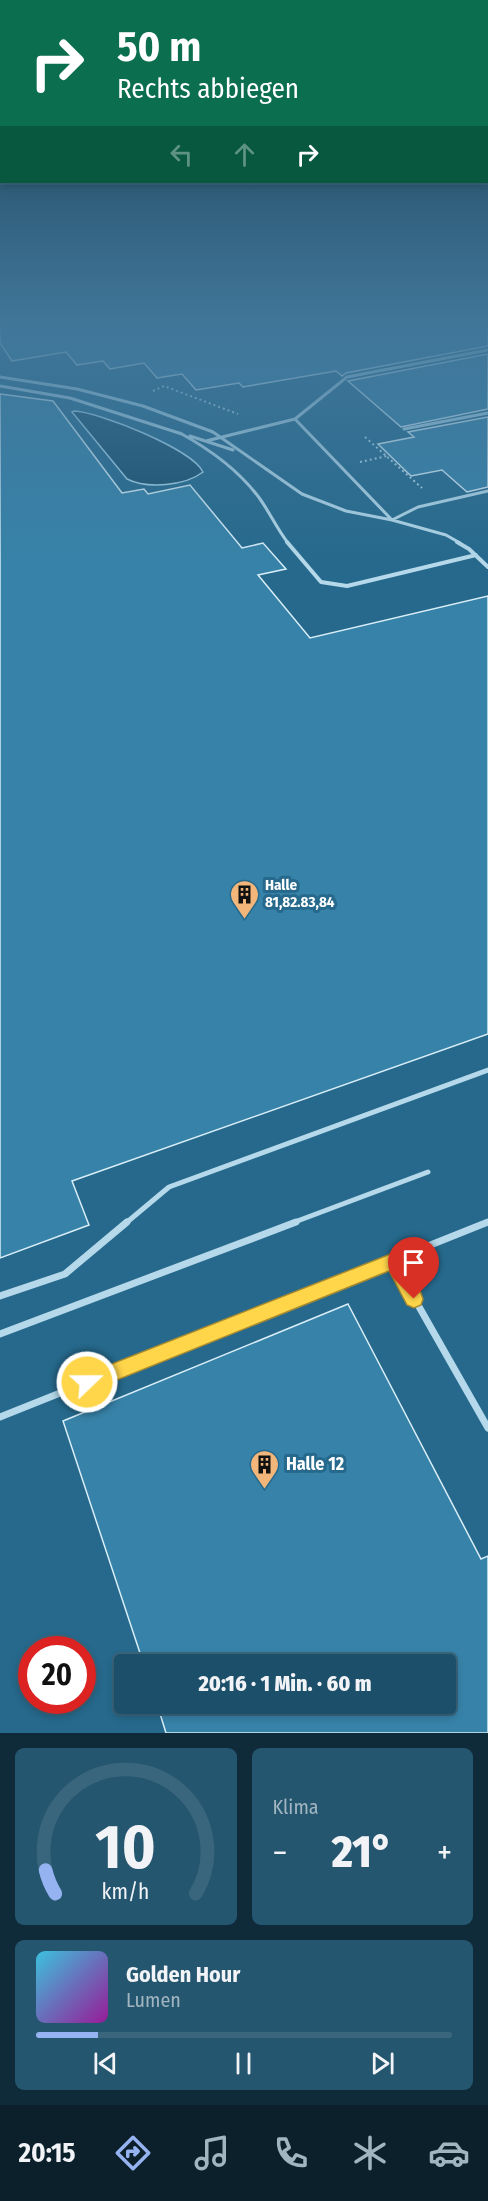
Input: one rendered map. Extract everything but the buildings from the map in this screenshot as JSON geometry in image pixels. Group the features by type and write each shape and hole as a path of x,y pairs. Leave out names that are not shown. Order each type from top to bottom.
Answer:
{"lane":[{"path":"80,402 128,414 241,453"},
{"path":"127,402 213,432 302,494 323,504 446,535 476,555 488,567"},
{"path":"206,441 295,419 317,402"},
{"path":"404,429 488,413"},
{"path":"295,419 392,520"},
{"path":"180,433 207,448 240,476 261,501 272,522 296,555 321,582 347,586 476,555"},
{"path":"392,520 418,507 488,491"},
{"path":"0,1296 65,1274 169,1187 488,1070"},
{"path":"0,1334 428,1172"},
{"path":"0,1417 488,1222"},
{"path":"393,1261 488,1428"}],"water":[{"path":"72,412 103,418 144,433 182,453 203,472 195,477 166,485 145,484 127,479"}],"place":[{"name":"Halle 81,82.83,84","path":"244,920"},
{"name":"Halle 12","path":"265,1490"}],"route":[{"path":"87,1382 393,1261 414,1299"}]}
